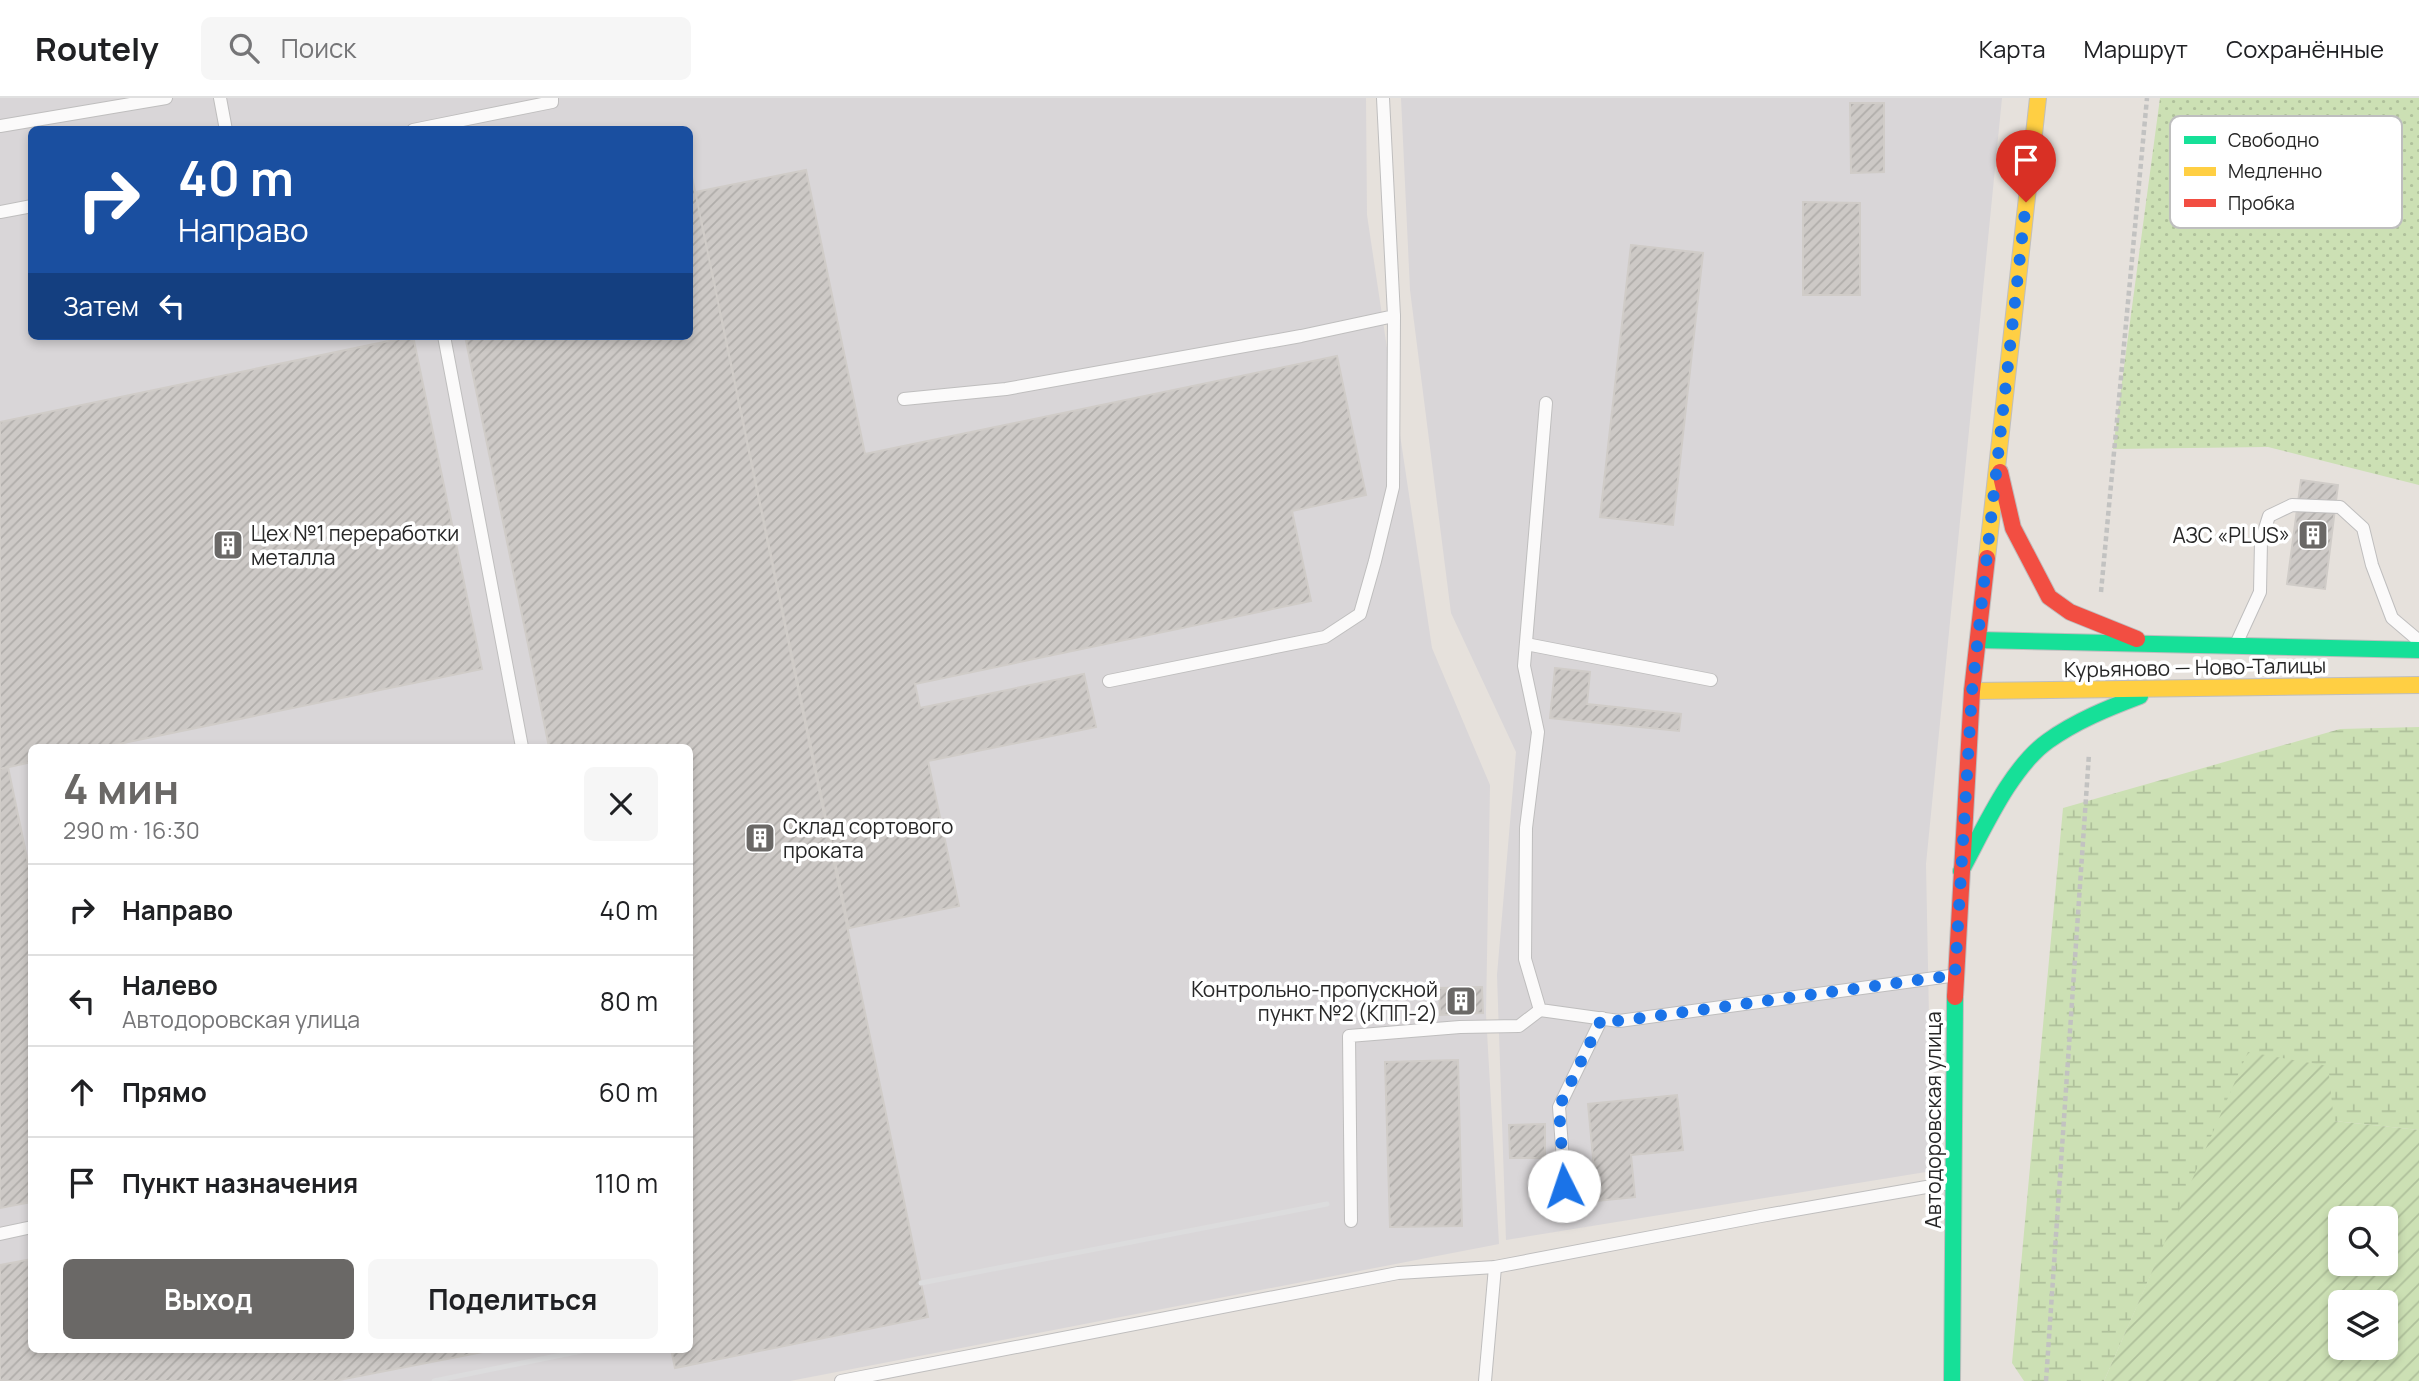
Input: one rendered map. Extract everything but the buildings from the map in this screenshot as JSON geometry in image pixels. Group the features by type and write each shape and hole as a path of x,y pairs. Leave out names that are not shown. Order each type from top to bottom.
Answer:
{"main road":[{"name":"Автодоровская улица","path":"1952,1381 1955,975 1972,691 2038,98"},
{"path":"1997,460 2014,528 2049,597 2070,612 2152,646"},
{"name":"Курьяново — Ново-Талицы","path":"1978,640 2419,650"},
{"name":"Курьяново — Ново-Талицы","path":"1972,691 2419,685"},
{"path":"1961,871 2014,776 2046,742 2096,713 2164,688"}],"lane":[{"path":"0,126 166,98"},
{"path":"220,98 225,126"},
{"path":"433,126 552,102 552,98"},
{"path":"1110,681 1325,637 1360,614 1376,561 1393,487 1394,316 1383,98"},
{"path":"0,212 28,207"},
{"path":"904,399 1006,389 1301,336 1394,316"},
{"path":"445,340 521,744"},
{"path":"1540,1010 1525,959 1526,828 1538,732 1524,666 1546,404"},
{"path":"2234,647 2260,592 2261,541 2269,516 2292,505 2340,507 2363,528 2372,565 2392,618 2419,641"},
{"path":"1526,644 1711,680"},
{"path":"1351,1221 1349,1036 1460,1027 1519,1026 1540,1010 1619,1021 1955,975"},
{"path":"1564,1186 1559,1107 1602,1018"},
{"path":"841,1381 1398,1273 1495,1267 1747,1218 1953,1183"},
{"path":"0,1234 28,1228"},
{"path":"1485,1381 1495,1267"}],"path":[{"path":"2100,604 2147,98"},
{"path":"2046,1381 2090,749"}],"shaded area":[{"path":"0,98 1366,98 1367,215 1432,648 1490,785 1486,1014 1499,1244 790,1381 0,1381"},
{"path":"1401,98 2002,98 1926,864 1932,1171 1506,1240 1497,975 1516,752 1451,613 1410,290"}],"green space":[{"path":"2160,98 2419,98 2419,485 2268,447 2113,449"},
{"path":"2419,727 2419,1130 2334,1121 2156,1263 2104,1381 2024,1381 2012,1363 2063,808 2340,729"},
{"path":"2248,1052 2328,1066 2334,1121 2419,1130 2419,1381 2104,1381"}],"railway":[{"path":"921,1283 1327,1204"},
{"path":"434,1381 571,1353"}],"traffic: fast":[{"path":"1978,640 2419,650"},
{"path":"1961,871 1998,801 2034,753 2081,721 2140,696"},
{"path":"1952,1381 1955,997"}],"traffic: slow":[{"path":"1987,558 2038,98"},
{"path":"1972,691 2419,685"}],"traffic: jam":[{"path":"2000,472 2013,528 2049,597 2070,612 2137,639"},
{"path":"1955,997 1972,691 1987,558"}],"place":[{"name":"АЗС «PLUS»","path":"2313,535"},
{"name":"Цех №1 переработки металла","path":"228,545"},
{"name":"Склад сортового проката","path":"760,838"},
{"name":"Контрольно-пропускной пункт №2 (КПП-2)","path":"1461,1001"}],"route":[{"path":"1564,1186 1559,1107 1602,1018 1619,1021 1955,975 1972,691 2026,202"}]}
